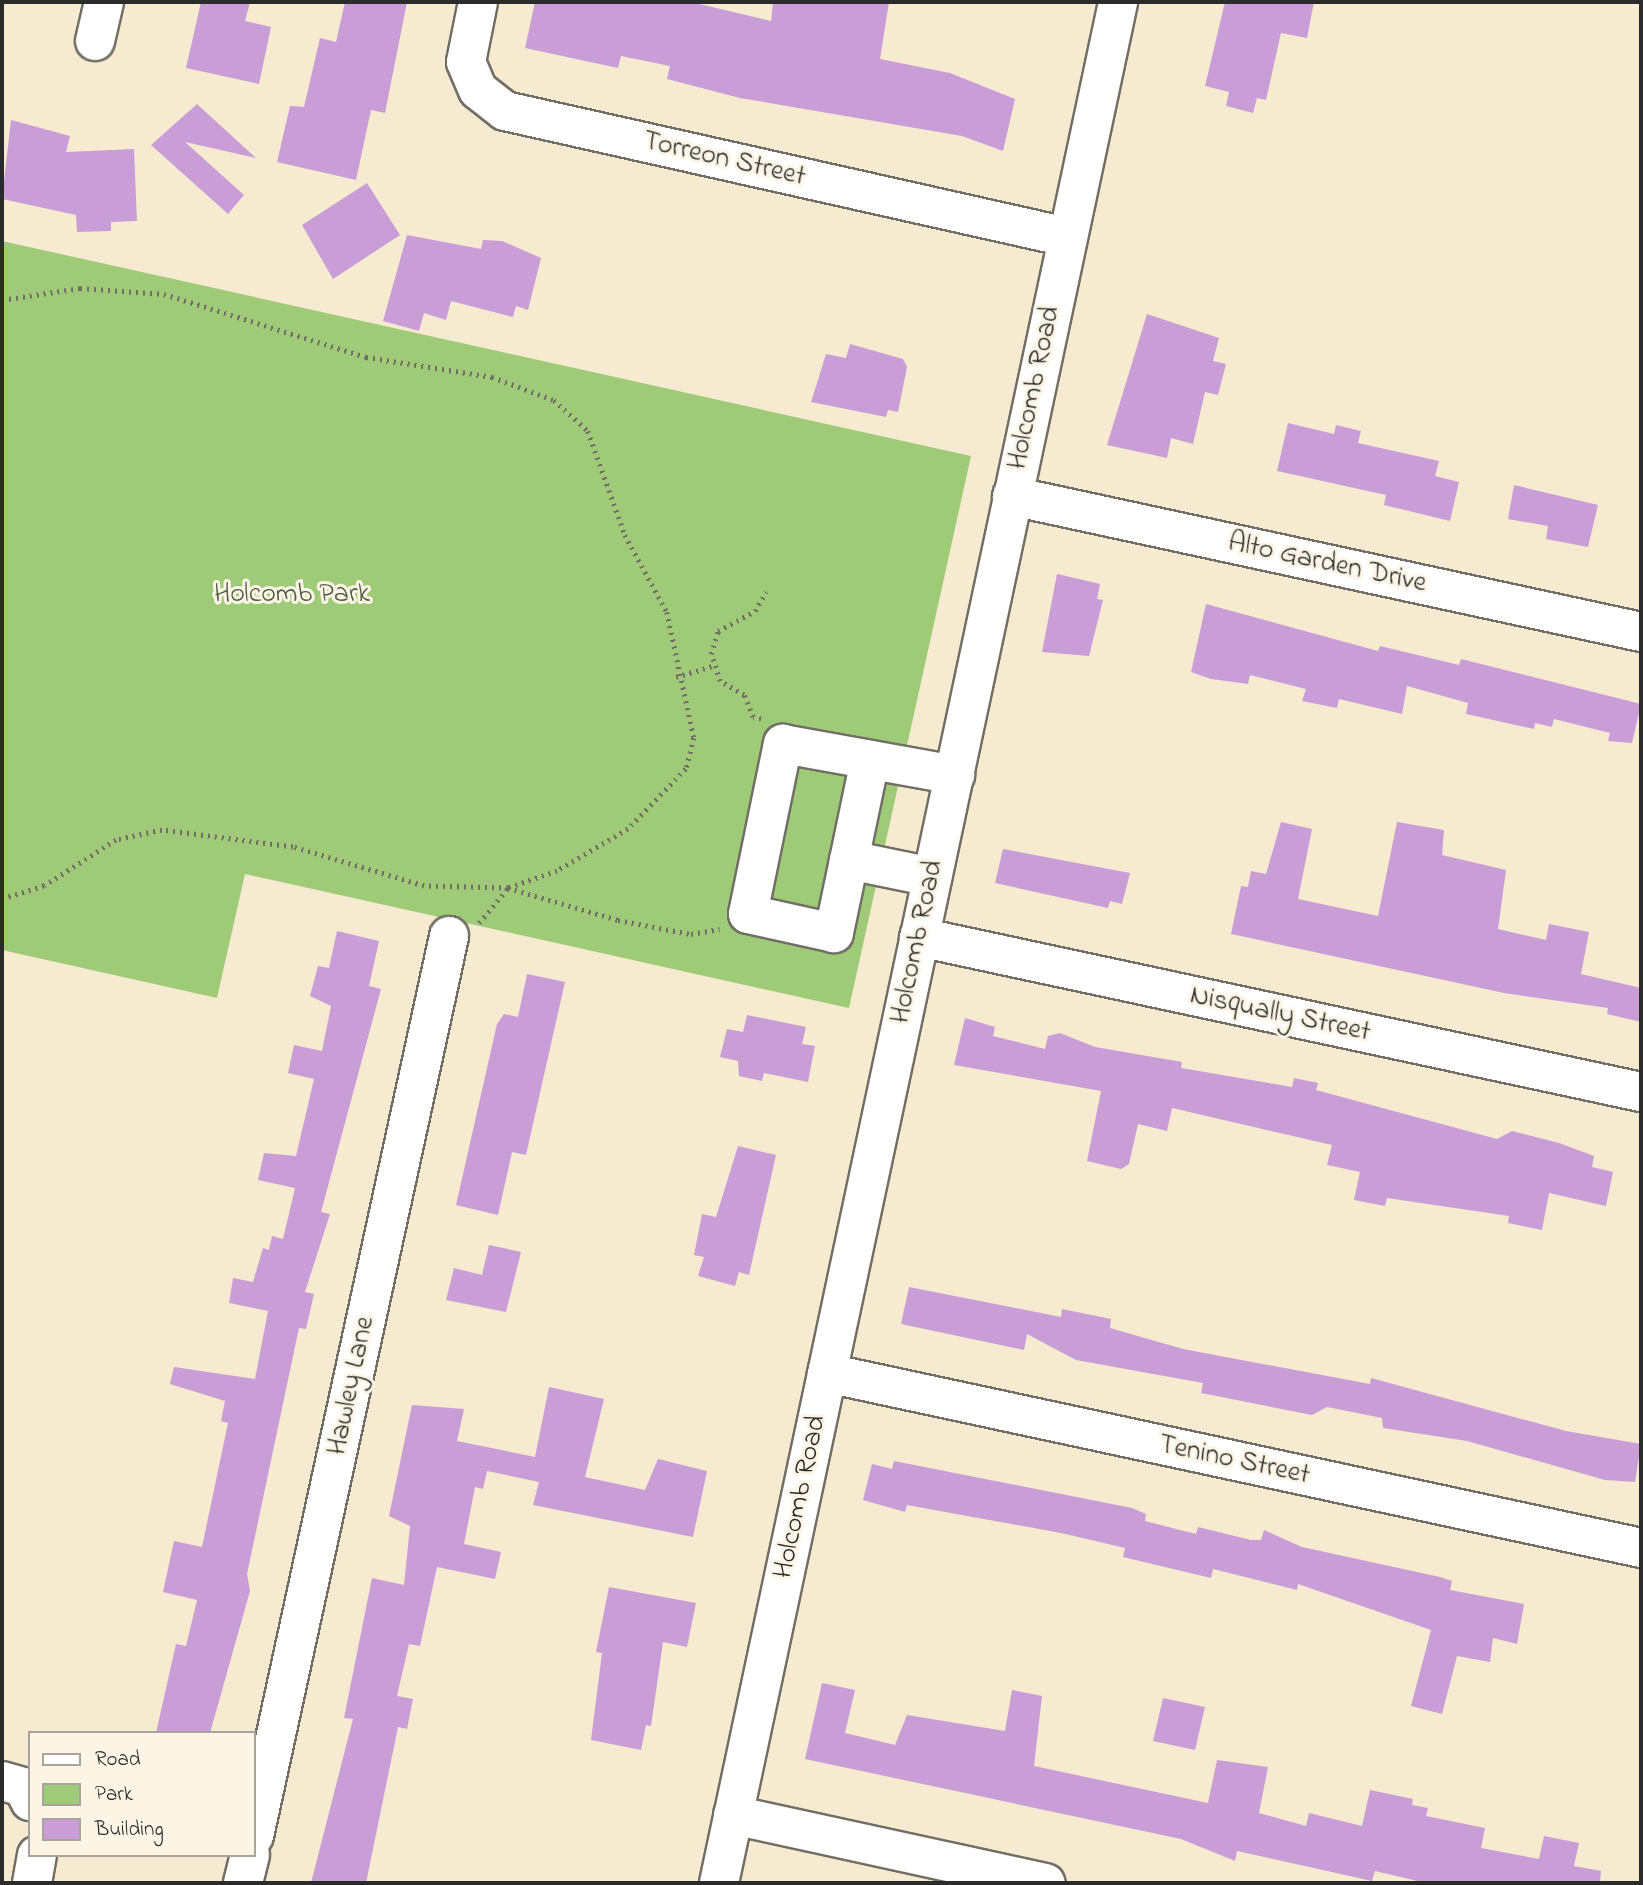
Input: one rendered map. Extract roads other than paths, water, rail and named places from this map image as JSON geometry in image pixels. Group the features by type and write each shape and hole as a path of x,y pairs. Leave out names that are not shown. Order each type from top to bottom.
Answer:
{"street":[{"path":"95,41 104,2"},
{"name":"Torreon Street","path":"478,2 466,62 478,90 505,111 1067,237"},
{"name":"Holcomb Road","path":"719,1883 1118,2"},
{"name":"Alto Garden Drive","path":"1012,496 1641,632"},
{"path":"870,760 834,933 748,914 783,744 955,775"},
{"path":"849,860 932,877"},
{"name":"Hawley Lane","path":"256,1827 464,933"},
{"name":"Nisqually Street","path":"919,937 1641,1092"},
{"name":"Tenino Street","path":"827,1373 1641,1548"},
{"path":"2,1781 23,1787 28,1797"},
{"path":"733,1815 1045,1883"},
{"path":"32,1883 37,1857"},
{"path":"243,1883 250,1857"}],"park label":[{"name":"Holcomb Park","path":"292,595"}]}
